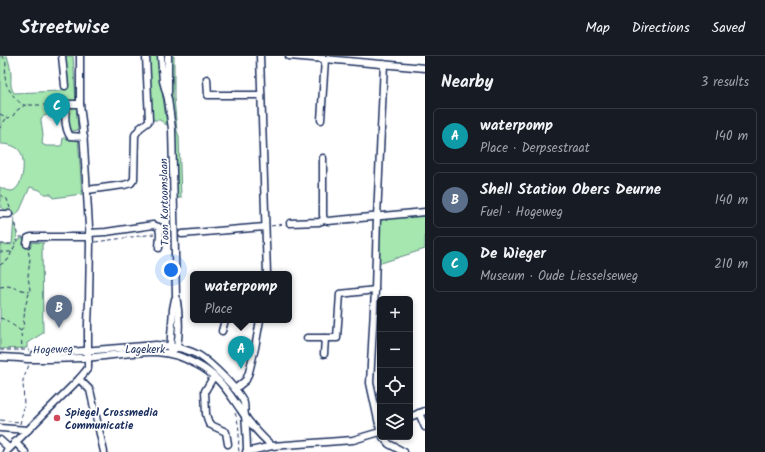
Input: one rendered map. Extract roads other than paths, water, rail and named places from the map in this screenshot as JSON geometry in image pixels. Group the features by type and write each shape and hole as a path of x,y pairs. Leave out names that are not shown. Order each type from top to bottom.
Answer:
{"street":[{"path":"62,56 65,86"},
{"path":"0,440 8,451 88,368 89,238 84,137 80,104 80,56"},
{"path":"87,190 124,185 131,183 134,179 135,135 149,120 146,56"},
{"name":"Toon Kortoomslaan","path":"161,56 163,81 168,99"},
{"name":"Toon Kortoomslaan","path":"168,56 168,99 172,129 176,295 178,306 177,347"},
{"path":"260,56 267,271"},
{"path":"289,56 425,68"},
{"path":"321,120 324,58"},
{"path":"377,417 370,383 384,64"},
{"path":"207,79 209,96 261,95"},
{"path":"80,104 69,104 67,106 67,130 68,134 71,136 84,137"},
{"path":"323,158 324,220"},
{"path":"290,223 319,222 324,220 328,221 425,212"},
{"path":"0,214 12,214"},
{"path":"27,244 28,238 32,237 89,238 106,232 154,225 159,227 159,248"},
{"path":"182,234 265,227"},
{"path":"307,338 337,338 340,294 375,290"},
{"path":"170,353 173,310 176,295"},
{"path":"222,331 223,323"},
{"path":"235,389 246,380 249,372 259,323"},
{"path":"324,354 325,338"},
{"name":"Lagekerk","path":"88,354 156,345 177,347 200,356 235,389 244,403 247,452"},
{"path":"170,353 177,347"},
{"name":"Lagekerk","path":"88,354 111,355 159,352 170,353 185,358 207,370 214,376 227,391 245,417"},
{"name":"Hogeweg","path":"0,357 19,358 27,356 88,354"},
{"path":"214,376 205,391 206,414 209,424 226,432 228,444"},
{"path":"79,379 90,390 104,452"},
{"path":"413,416 425,410"},
{"path":"419,413 425,427"},
{"path":"245,417 262,438 272,446"},
{"path":"0,428 28,430"},
{"path":"247,452 272,446 353,440 377,432"},
{"path":"386,440 389,444 404,452"},
{"path":"16,442 25,452"}],"place":[{"name":"De Wieger","path":"57,126"},
{"name":"Shell Station Obers Deurne","path":"59,328"},
{"name":"waterpomp","path":"241,369"},
{"name":"Spiegel Crossmedia Communicatie","path":"57,418"}]}
